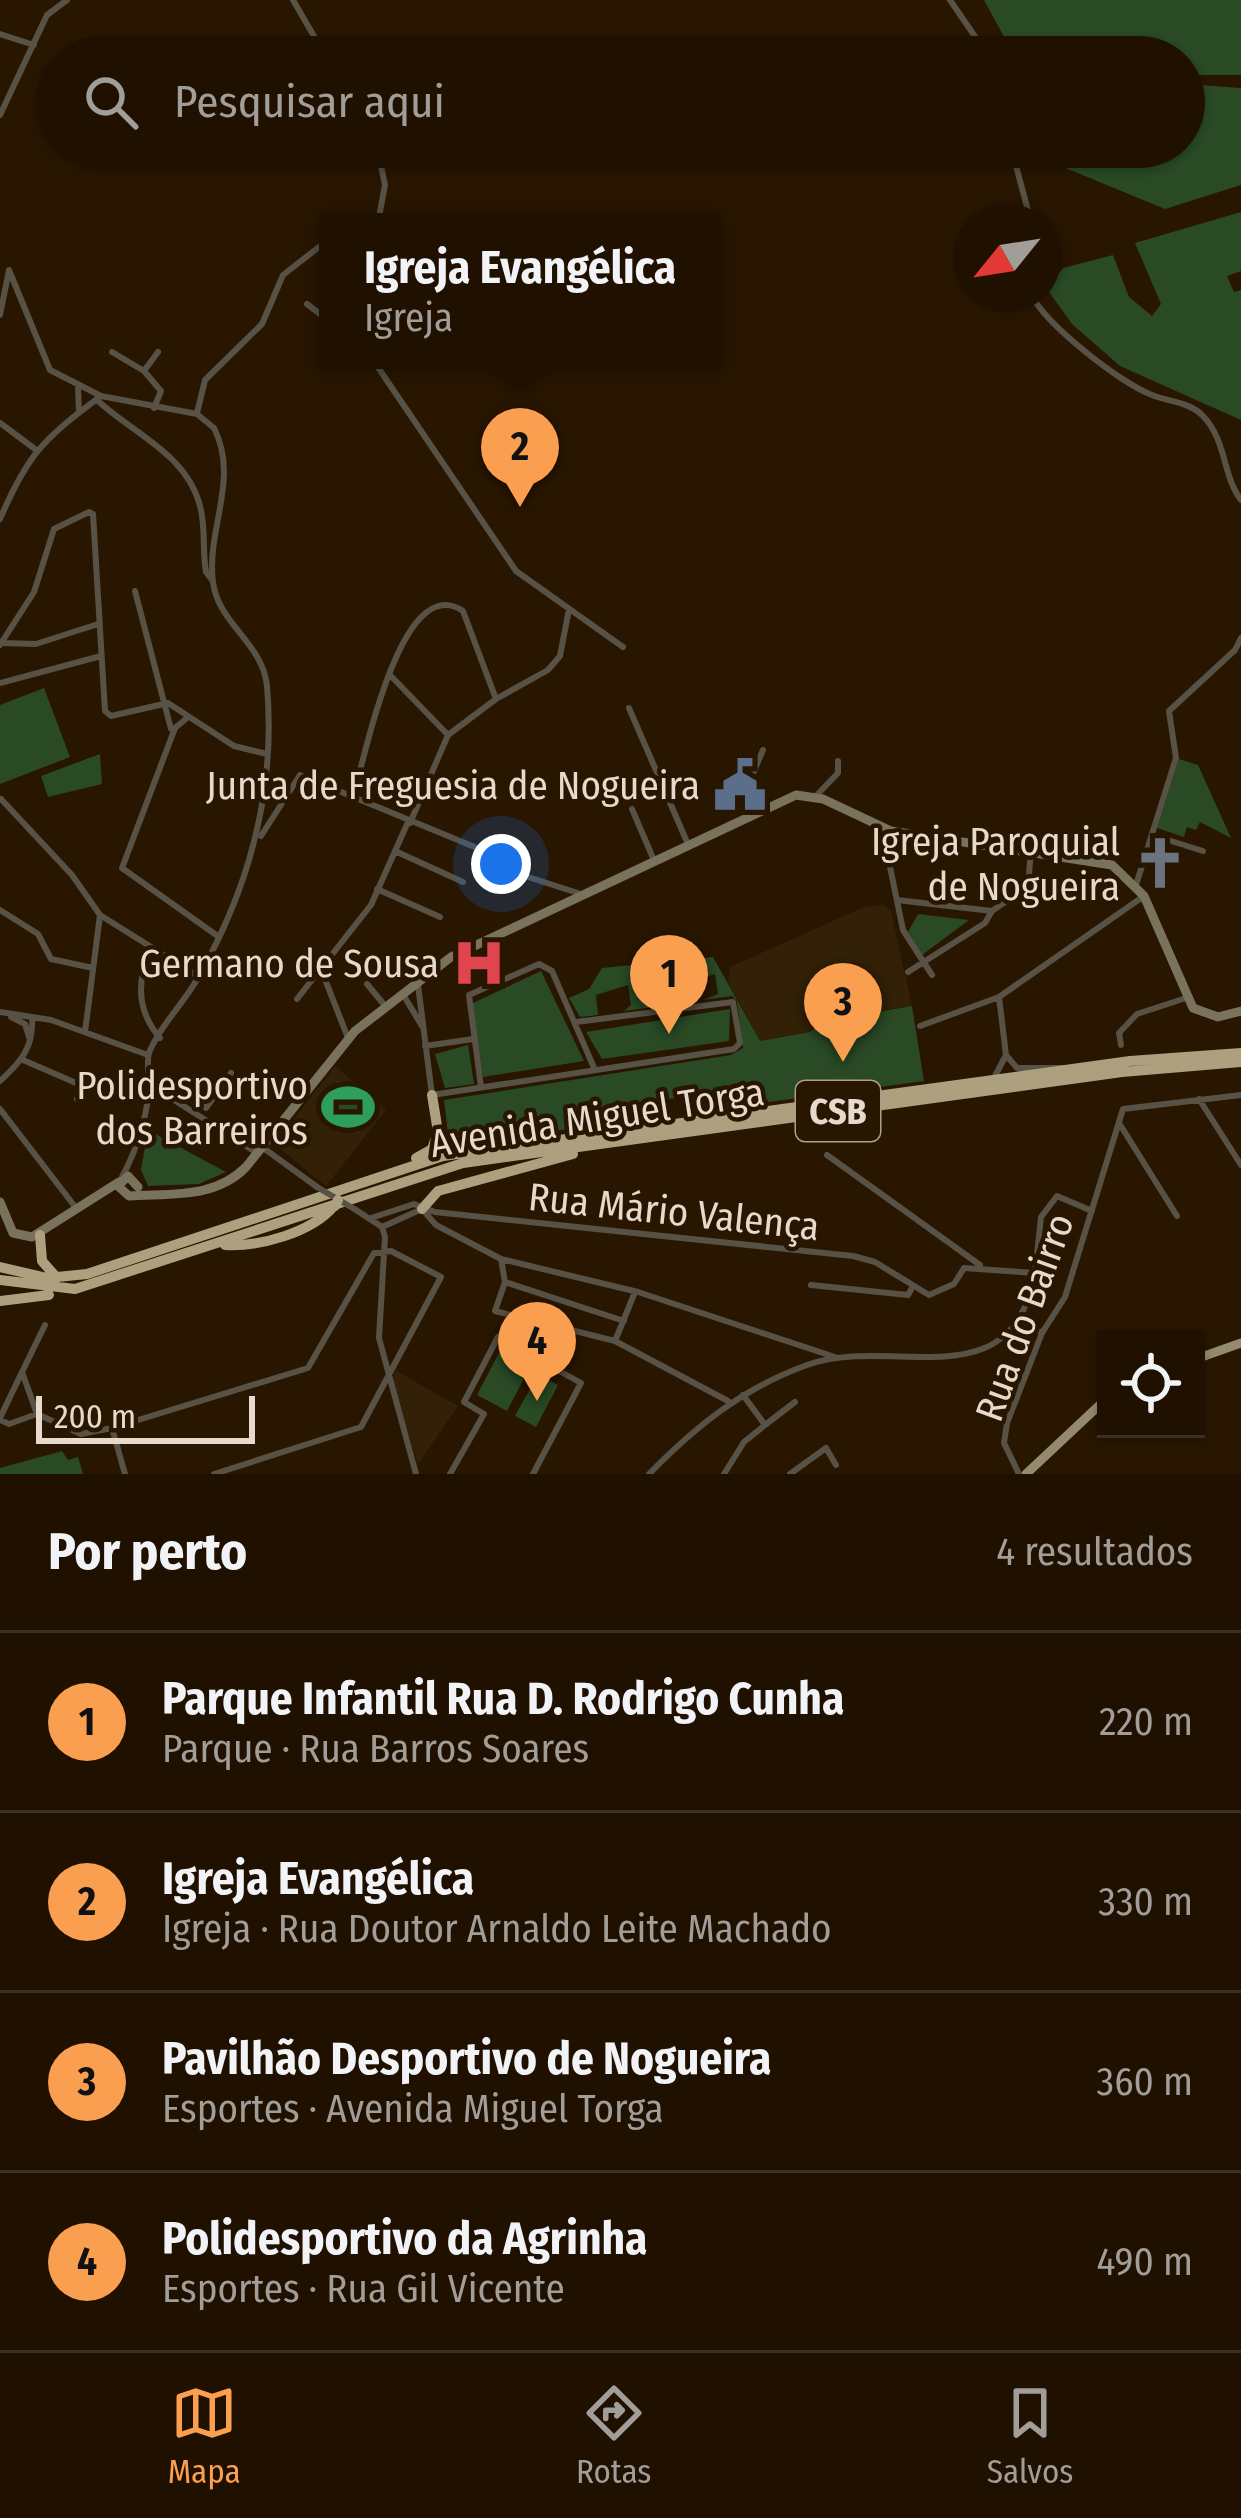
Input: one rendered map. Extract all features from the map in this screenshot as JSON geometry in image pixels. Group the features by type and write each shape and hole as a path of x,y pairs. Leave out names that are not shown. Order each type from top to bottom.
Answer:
{"highway":[{"name":"CSB","path":"1073,1072 1241,1052"},
{"name":"CSB","path":"1073,1072 1241,1062"},
{"name":"Avenida Miguel Torga","path":"0,1267 57,1278 175,1248 443,1156 1073,1072"},
{"name":"Avenida Miguel Torga","path":"0,1280 64,1291 447,1166 1073,1072"},
{"path":"380,1178 427,1154 437,1132 432,1095"},
{"path":"437,1132 448,1145 458,1147 511,1139 521,1144"},
{"path":"422,1209 438,1191 599,1145"},
{"path":"216,1244 259,1243 320,1221 337,1202"},
{"path":"40,1235 42,1261 57,1278"},
{"path":"0,1301 64,1291"}],"main road":[{"path":"1205,1356 1241,1342"},
{"path":"1023,1474 1097,1407"}],"street":[{"path":"38,36 47,15 68,0"},
{"path":"292,0 313,36"},
{"path":"950,0 974,36"},
{"path":"0,34 34,45"},
{"path":"0,115 36,40"},
{"path":"380,213 385,184 382,168"},
{"path":"1017,168 1026,204"},
{"path":"196,414 206,380 262,324 283,275 319,247"},
{"path":"0,315 9,270 43,359 78,388 99,398 196,414 214,428 223,453 225,488 212,580"},
{"path":"307,304 319,313"},
{"path":"1043,312 1130,384 1193,408 1207,420 1225,452 1230,485 1241,500"},
{"path":"112,352 144,370 161,391 154,408"},
{"path":"144,370 158,352"},
{"path":"379,369 516,572 623,647"},
{"path":"78,388 79,412"},
{"path":"0,519 21,468 35,449 99,398"},
{"path":"99,398 126,427 162,449 190,482 201,507 206,572 224,614 263,669 267,754 258,838"},
{"path":"0,423 35,449"},
{"path":"2,644 34,592 54,529 70,518 93,514 106,715 168,703 234,746 267,754"},
{"path":"135,591 168,703 171,738"},
{"path":"353,797 400,644 418,617 446,603 463,611 496,699"},
{"path":"297,999 371,905 448,735 496,699 548,670 560,656 569,609"},
{"path":"2,644 36,644 98,624"},
{"path":"1136,885 1176,758 1169,711 1241,638"},
{"path":"0,683 100,656"},
{"path":"390,675 448,735"},
{"path":"629,708 687,842"},
{"path":"187,718 171,738 122,868 220,938"},
{"path":"763,750 751,778 767,804"},
{"path":"815,797 838,773 838,761"},
{"path":"132,1189 149,1079 148,1055 199,977 220,938 258,838 300,775 560,886 573,896"},
{"path":"120,1181 151,1195 225,1184 260,1150 348,1038 468,946 767,804 796,795 815,797 882,828 1099,859 1144,896 1186,998 1208,1016 1241,1011"},
{"path":"1,799 72,875 100,915 199,977"},
{"path":"632,809 653,858"},
{"path":"882,828 903,930 932,975"},
{"path":"1152,835 1203,851"},
{"path":"908,972 985,922 992,911 1028,886 1031,850"},
{"path":"395,851 463,881"},
{"path":"377,889 440,917"},
{"path":"920,1026 999,997 1144,896"},
{"path":"897,900 992,911"},
{"path":"0,910 38,934 51,959 93,968"},
{"path":"85,1032 100,915"},
{"path":"152,947 139,987 147,1021 160,1038"},
{"path":"481,1087 469,995 539,964 553,971 595,1070"},
{"path":"321,968 348,1038"},
{"path":"368,984 388,1010"},
{"path":"418,985 432,1095 734,1049 740,1038 733,1002 576,1022"},
{"path":"404,997 422,1026"},
{"path":"999,997 1006,1055 1018,1068 1073,1072"},
{"path":"1121,1045 1119,1033 1136,1014 1186,998"},
{"path":"4,1014 85,1032 148,1055"},
{"path":"4,1014 25,1024 29,1045"},
{"path":"0,1081 23,1060 32,1018"},
{"path":"425,1046 473,1039"},
{"path":"991,1080 1006,1055"},
{"path":"23,1060 83,1085 77,1100"},
{"path":"149,1079 206,1108 231,1073"},
{"path":"149,1079 382,1227 379,1338 416,1474"},
{"path":"1241,1094 1199,1099 1241,1165"},
{"name":"Rua do Bairro","path":"1023,1474 1004,1435 1042,1334 1065,1297 1123,1109 1199,1099"},
{"path":"0,1109 76,1208"},
{"path":"1119,1123 1177,1216"},
{"path":"0,1202 13,1233 22,1238 40,1235 120,1181 134,1153"},
{"name":"Rua Mário Valença","path":"827,1155 982,1267"},
{"path":"102,1195 132,1189"},
{"path":"649,1474 730,1401 815,1362 962,1357 1000,1340 1027,1312 1041,1217 1057,1196 1092,1211"},
{"path":"371,1218 408,1204 422,1209 436,1225 501,1259 636,1291 844,1360"},
{"path":"382,1227 422,1209"},
{"name":"Rua Mário Valença","path":"422,1209 853,1256 875,1262 929,1295 943,1292 964,1268 1033,1273"},
{"name":"Rua Mário Valença","path":"949,1241 964,1268"},
{"path":"214,1474 353,1432 388,1379 441,1277 384,1249"},
{"path":"45,1325 0,1419 9,1424 38,1414 81,1434 112,1429 308,1368 370,1258 384,1249"},
{"path":"501,1259 505,1282 495,1310 615,1341 730,1401"},
{"path":"505,1282 623,1321"},
{"name":"Rua Mário Valença","path":"811,1285 908,1295 912,1288"},
{"path":"615,1341 636,1291"},
{"path":"1022,1321 1042,1334"},
{"path":"451,1474 484,1414 464,1402 498,1337 580,1383 532,1474"},
{"path":"811,1348 815,1362"},
{"path":"22,1372 38,1414"},
{"path":"743,1395 765,1425"},
{"path":"724,1474 744,1442 795,1402"},
{"path":"112,1429 125,1474"},
{"path":"790,1474 826,1448 836,1466"}],"shaded area":[{"path":"884,905 891,911 912,1006 821,1019 810,1032 760,1041 728,982 730,967 864,907"},
{"path":"335,1066 386,1110 326,1186 278,1147 279,1138"},
{"path":"395,1370 458,1406 418,1464 393,1383"}],"green space":[{"path":"984,0 1241,0 1241,75 1205,75 1205,36 1004,36"},
{"path":"1205,85 1241,88 1241,185 1165,209 1065,168 1205,168"},
{"path":"1241,212 1241,271 1227,276 1234,292 1241,290 1241,420 1120,366 1061,309 1063,268 1113,255 1129,297 1152,316 1161,304 1135,243"},
{"path":"44,688 70,757 0,784 0,705"},
{"path":"100,754 102,784 48,797 41,776"},
{"path":"1179,759 1198,765 1231,838 1200,822 1196,830 1187,827 1184,837 1157,828"},
{"path":"918,914 969,920 922,955 908,932"},
{"path":"713,957 760,1041 810,1032 832,1013 836,1019 912,1006 924,1081 717,1109 691,1096 608,1107 587,1127 462,1142 448,1134 444,1100 731,1055 743,1048 737,1001 732,996 703,1000 718,994 715,974 673,988 672,978 651,980 654,1007 624,1011 631,1005 628,985 596,995 598,1015 580,1017 569,998 589,989 602,968"},
{"path":"541,971 584,1061 483,1077 471,1004"},
{"path":"730,1009 729,1041 602,1059 586,1032"},
{"path":"468,1045 474,1084 445,1088 435,1054"},
{"name":"Polidesportivo dos Barreiros","path":"338,1081 376,1110 358,1133 320,1104"},
{"path":"148,1130 226,1172 199,1184 148,1186 141,1170"},
{"path":"500,1351 530,1367 507,1411 477,1395"},
{"path":"538,1374 558,1385 536,1427 515,1416"},
{"path":"62,1451 68,1460 78,1457 83,1474 0,1474 0,1468"}],"place":[{"name":"Igreja Evangélica","path":"520,507"},
{"name":"Junta de Freguesia de Nogueira","path":"740,785"},
{"name":"Igreja Paroquial de Nogueira","path":"1160,863"},
{"name":"Germano de Sousa","path":"479,963"},
{"name":"Parque Infantil Rua D. Rodrigo Cunha","path":"669,1034"},
{"name":"Pavilhão Desportivo de Nogueira","path":"843,1062"},
{"name":"Polidesportivo dos Barreiros","path":"348,1107"},
{"name":"Polidesportivo da Agrinha","path":"537,1401"}]}
